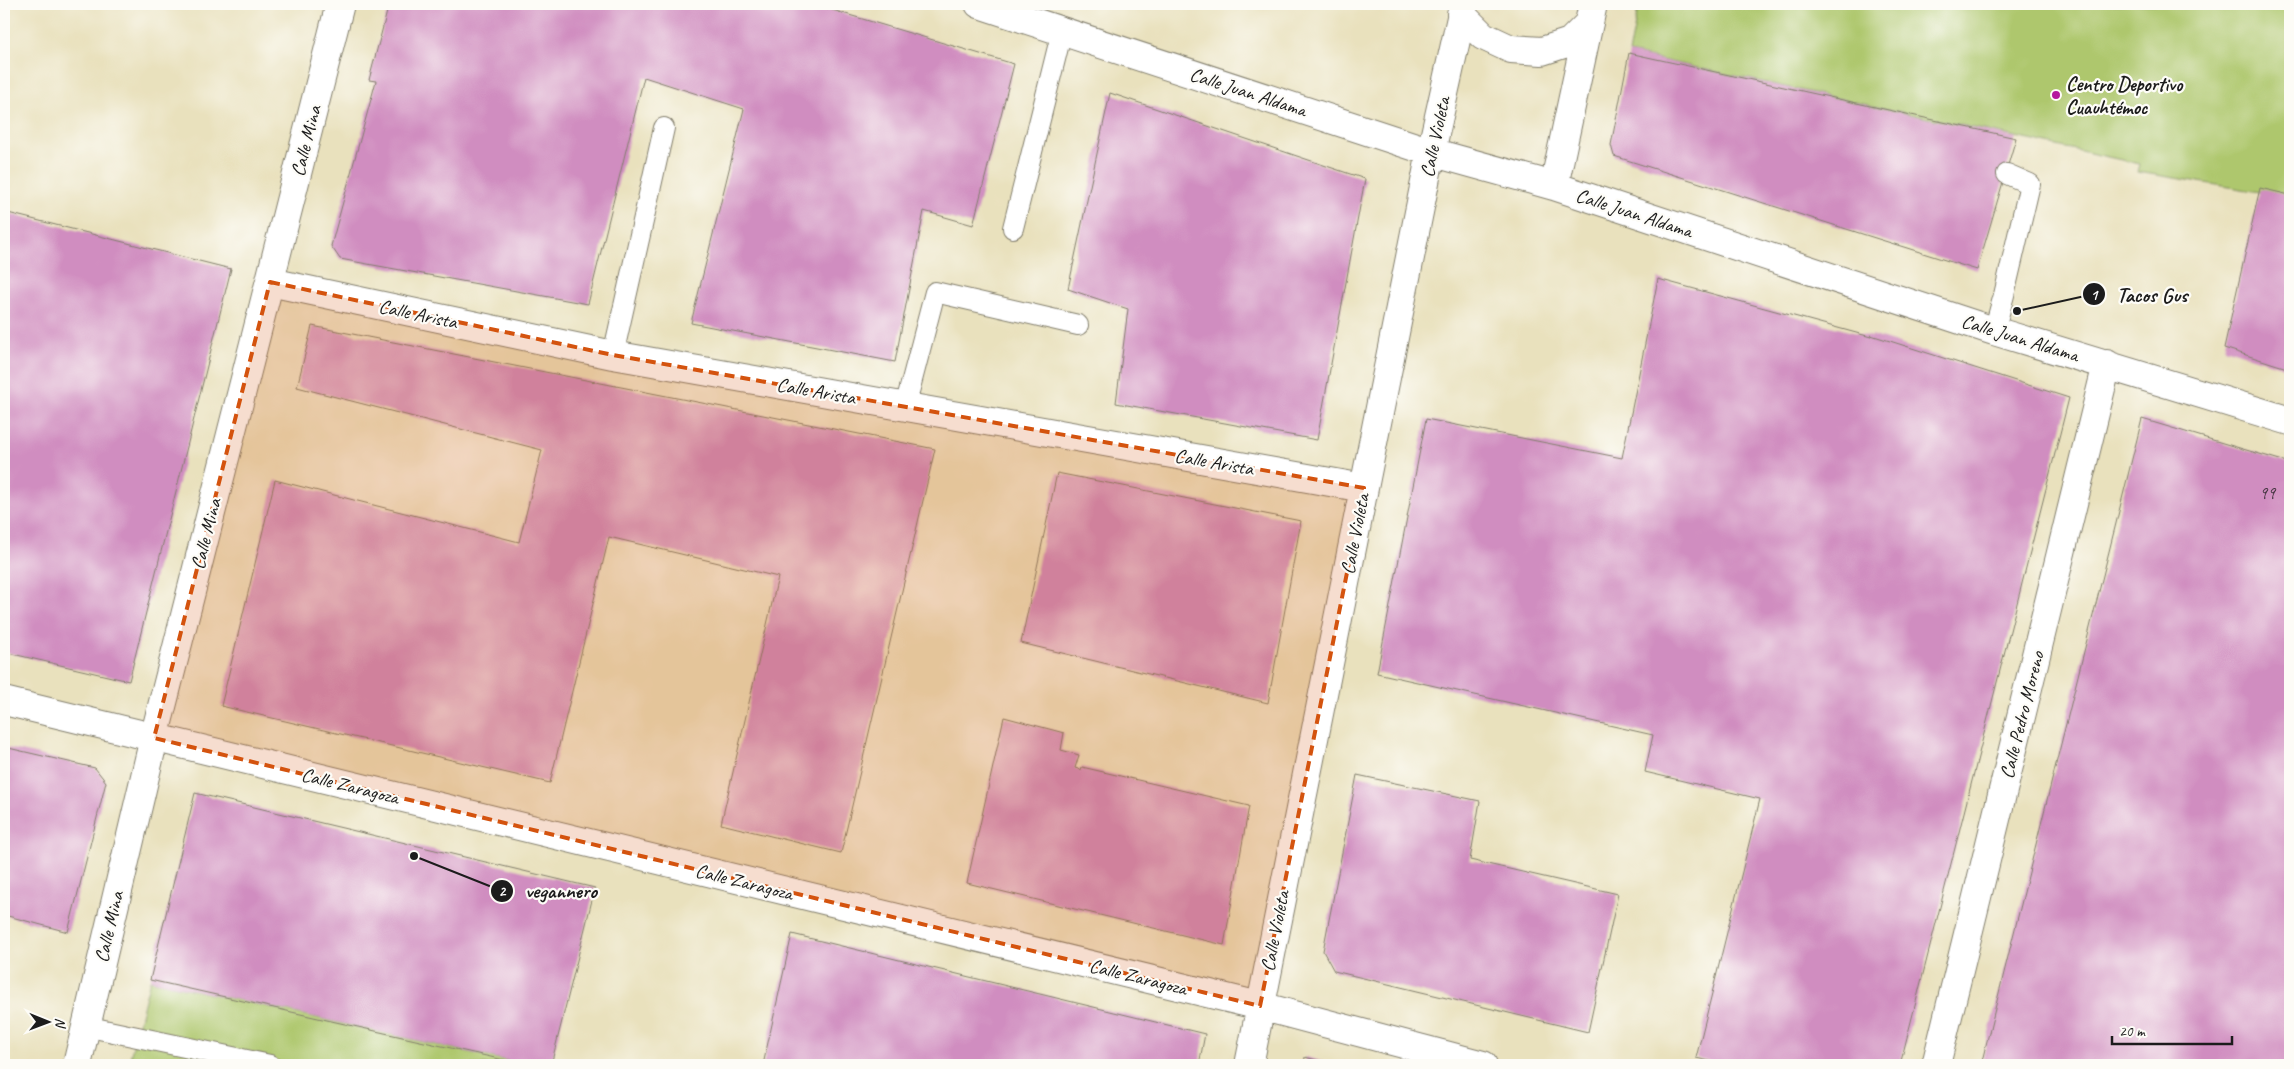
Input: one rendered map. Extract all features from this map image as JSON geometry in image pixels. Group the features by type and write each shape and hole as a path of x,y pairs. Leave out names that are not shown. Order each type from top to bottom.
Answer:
{"street":[{"name":"Calle Mina","path":"77,1065 154,738 340,4"},
{"name":"Calle Juan Aldama","path":"979,4 1431,152 1554,186 1994,331 2290,421"},
{"path":"1463,9 1483,36 1511,49 1542,51 1570,42 1591,13"},
{"name":"Calle Violeta","path":"1249,1065 1431,152 1463,9"},
{"path":"1554,186 1591,13"},
{"name":"Calle Arista","path":"270,282 614,355 1364,488"},
{"name":"Calle Pedro Moreno","path":"1936,1065 2107,364"},
{"name":"Calle Zaragoza","path":"4,701 1260,1006 1483,1065"}],"lane":[{"path":"1013,228 1062,31"},
{"path":"614,355 664,128"},
{"path":"1994,331 2030,184 2007,174"},
{"path":"905,407 935,292 1078,325"},
{"path":"85,1026 270,1065"}],"highlighted area":[{"path":"270,282 613,355 1364,488 1260,1006 154,738"}],"green space":[{"name":"Centro Deportivo Cuauhtémoc","path":"1639,4 2290,4 2290,197 2138,172 2140,164 1629,53"},
{"path":"150,980 526,1065 142,1065 129,1062"}],"building":[{"path":"389,4 812,4 1014,64 973,225 924,211 895,362 691,323 744,109 644,77 588,304 340,259 331,246 376,81 369,80"},
{"path":"1629,53 2016,138 1977,270 1614,156 1611,145"},
{"path":"1110,93 1365,179 1317,440 1116,403 1128,309 1068,289"},
{"path":"2260,188 2290,195 2290,369 2224,348"},
{"path":"4,212 231,269 129,681 4,652"},
{"path":"1658,279 1871,337 1871,335 2069,398 1900,1065 1727,1065 1696,1058 1760,799 1645,772 1653,735 1377,673 1426,419 1622,458"},
{"path":"312,326 935,449 841,853 721,824 778,577 609,537 550,783 221,706 275,480 519,542 542,450 297,387"},
{"path":"2142,419 2290,463 2290,1065 1981,1065"},
{"path":"1057,473 1301,521 1268,703 1021,643"},
{"path":"1004,717 1064,733 1061,750 1079,755 1075,768 1081,770 1082,767 1249,806 1224,945 967,883"},
{"path":"4,747 95,768 106,782 68,932 4,915"},
{"path":"1357,775 1480,801 1470,860 1618,894 1588,1032 1334,971 1323,951"},
{"path":"195,793 595,888 551,1065 526,1065 150,980"},
{"path":"792,934 1205,1034 1199,1065 763,1065"},
{"path":"1305,1057 1336,1065 1304,1065"}],"place":[{"name":"Centro Deportivo Cuauhtémoc","path":"2056,95"},
{"name":"Tacos Gus","path":"2017,311"},
{"name":"vegannero","path":"414,856"}]}
